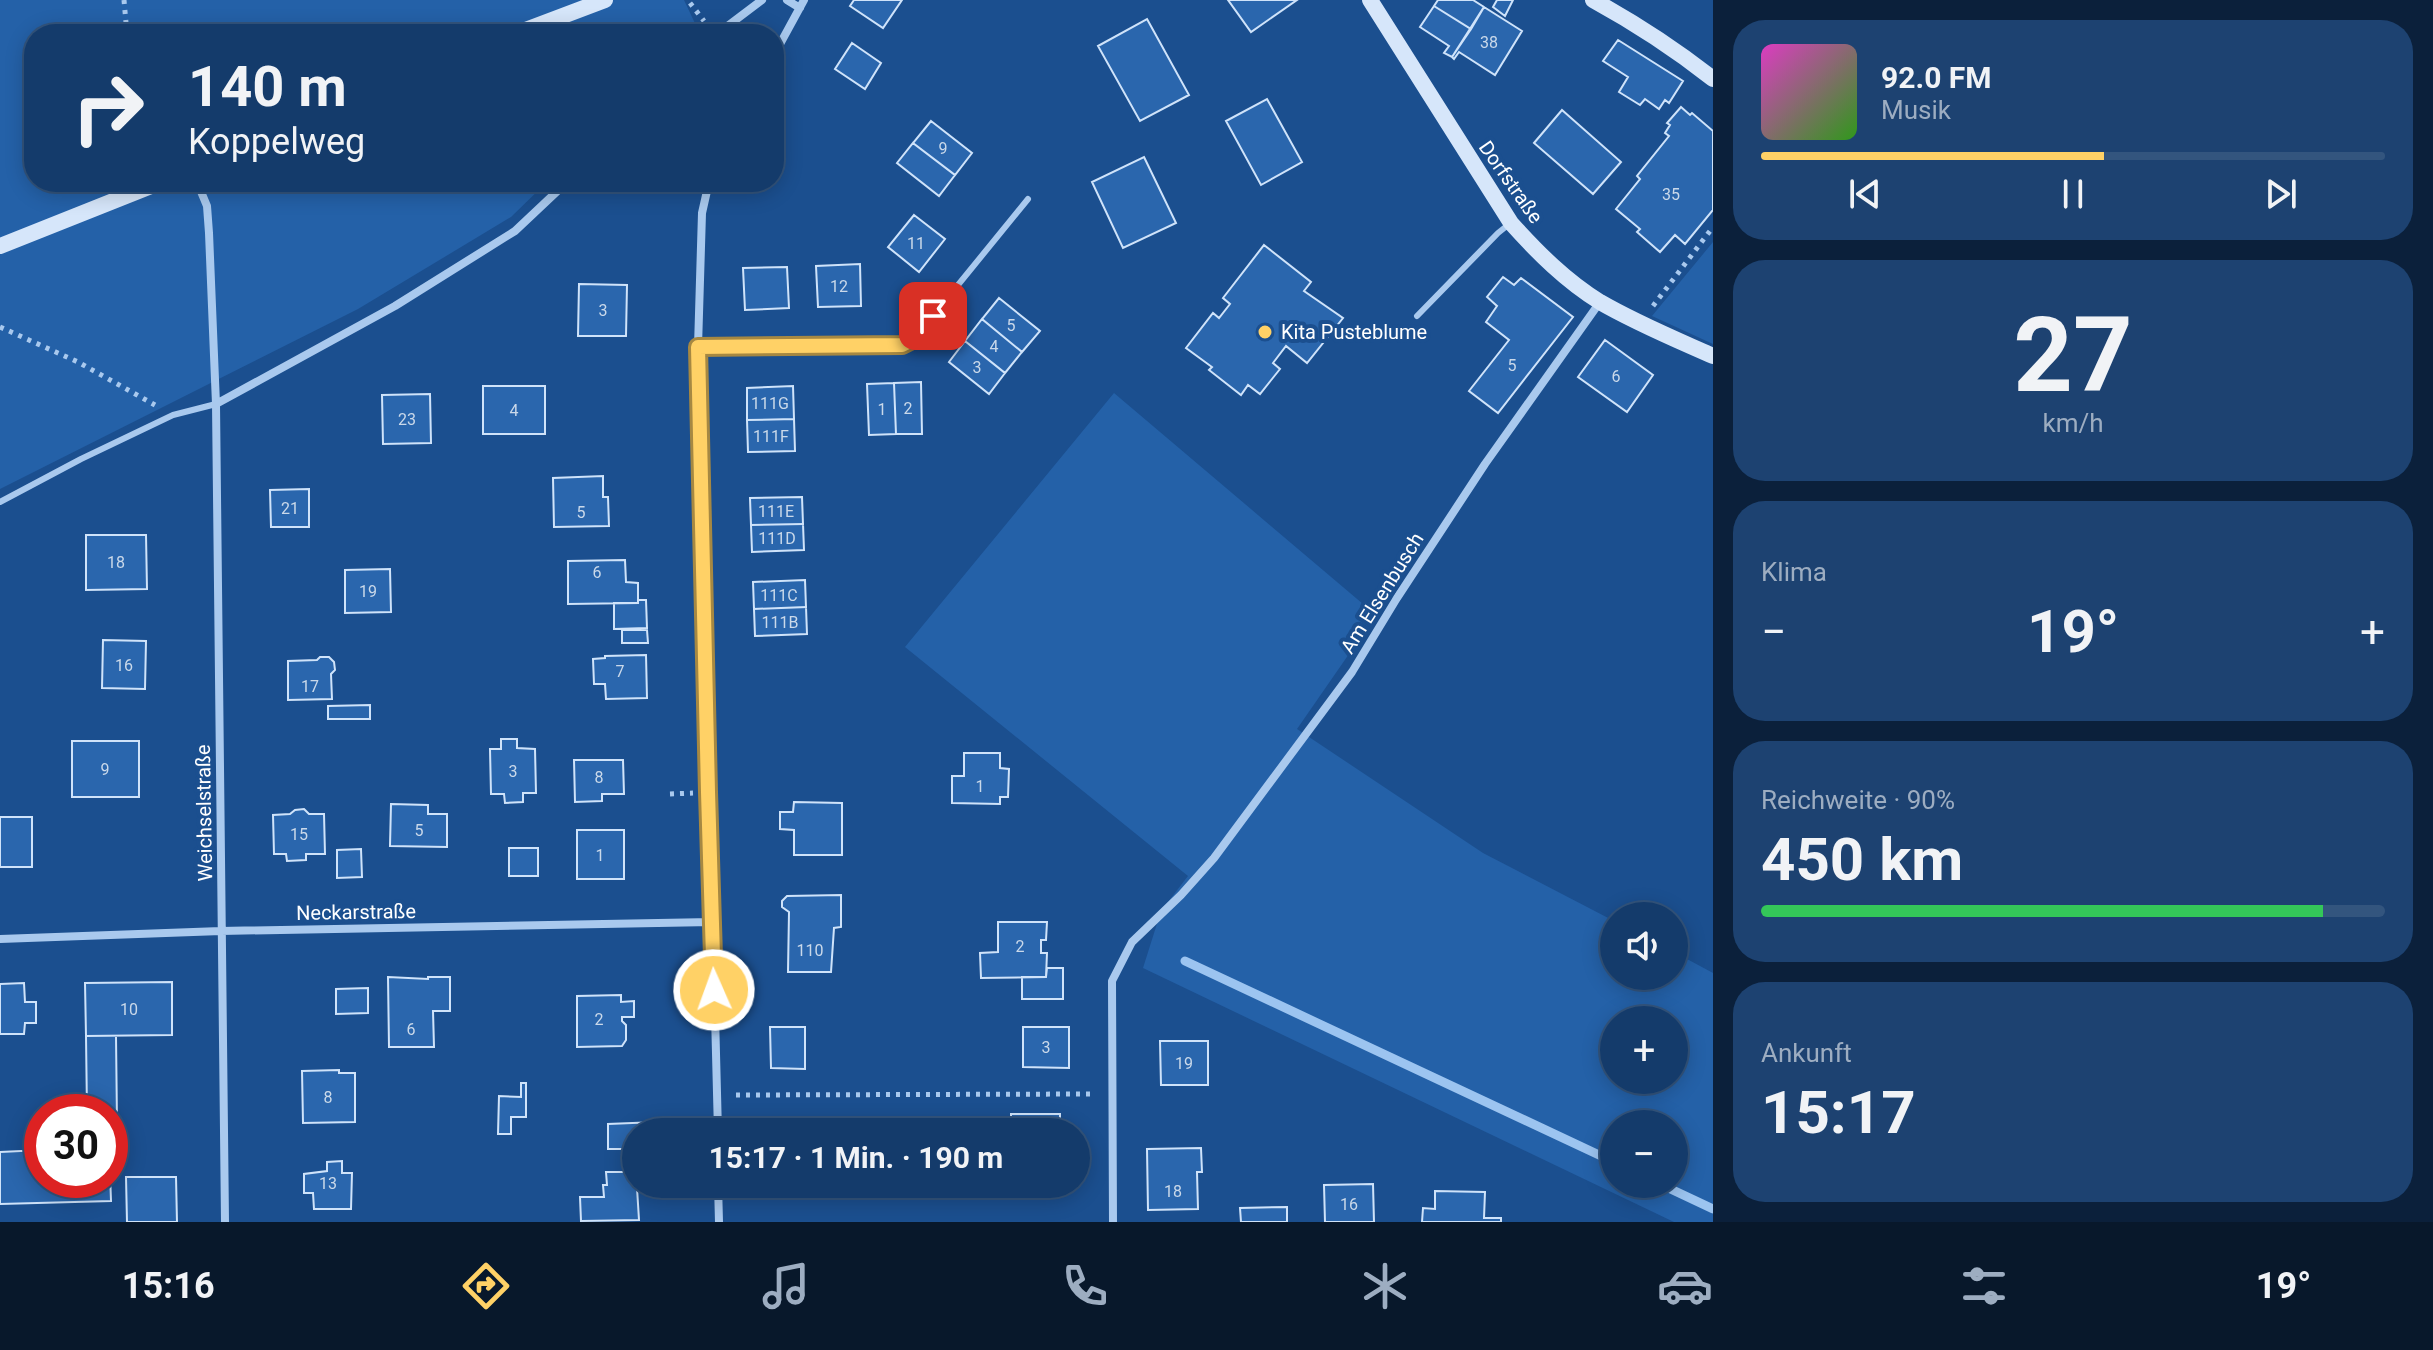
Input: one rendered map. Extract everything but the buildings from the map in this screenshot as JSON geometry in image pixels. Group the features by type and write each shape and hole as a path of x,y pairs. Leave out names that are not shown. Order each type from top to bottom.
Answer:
{"main road":[{"path":"541,24 605,0"},
{"name":"Dorfstraße","path":"1370,0 1511,223 1568,279 1600,302 1713,356"},
{"path":"1593,0 1686,58 1713,79"},
{"path":"0,246 136,192"}],"street":[{"path":"730,24 762,0"},
{"path":"784,37 802,4 787,0"},
{"name":"Weichselstraße","path":"201,192 207,206 209,233 216,404 225,1222"},
{"path":"216,404 395,306 490,247 515,231 556,192"},
{"path":"707,192 702,213 698,347 718,1118"},
{"name":"Am Elsenbusch","path":"1113,1222 1112,981 1132,942 1214,858 1352,672 1485,464 1600,302"},
{"name":"Neckarstraße","path":"0,939 221,931 712,922"},
{"path":"718,1198 719,1222"}],"lane":[{"path":"698,347 902,345 914,339 1028,199"},
{"path":"1417,316 1511,223"},
{"path":"0,502 173,415 216,404"}],"path":[{"path":"124,0 126,24"},
{"path":"1640,323 1713,227"},
{"path":"0,327 78,362 173,415"},
{"path":"717,1095 1111,1094"}],"shaded area":[{"path":"0,0 684,0 695,24 24,24 24,192 537,192 511,217 358,309 0,489"},
{"path":"1713,242 1713,344 1652,316"},
{"path":"1114,393 1376,615 1297,729 1483,853 1600,914 1600,990 1688,990 1688,960 1713,973 1713,1222 1674,1222 1624,1198 1688,1198 1688,1110 1600,1110 1600,1187 1143,968 1161,911 1188,876 905,647"}],"waterway":[{"path":"1185,961 1600,1155"},
{"path":"1688,1197 1713,1209"}],"place":[{"name":"Kita Pusteblume","path":"1265,332"}],"route":[{"path":"714,990 698,347 902,345 914,339 933,316"}]}
